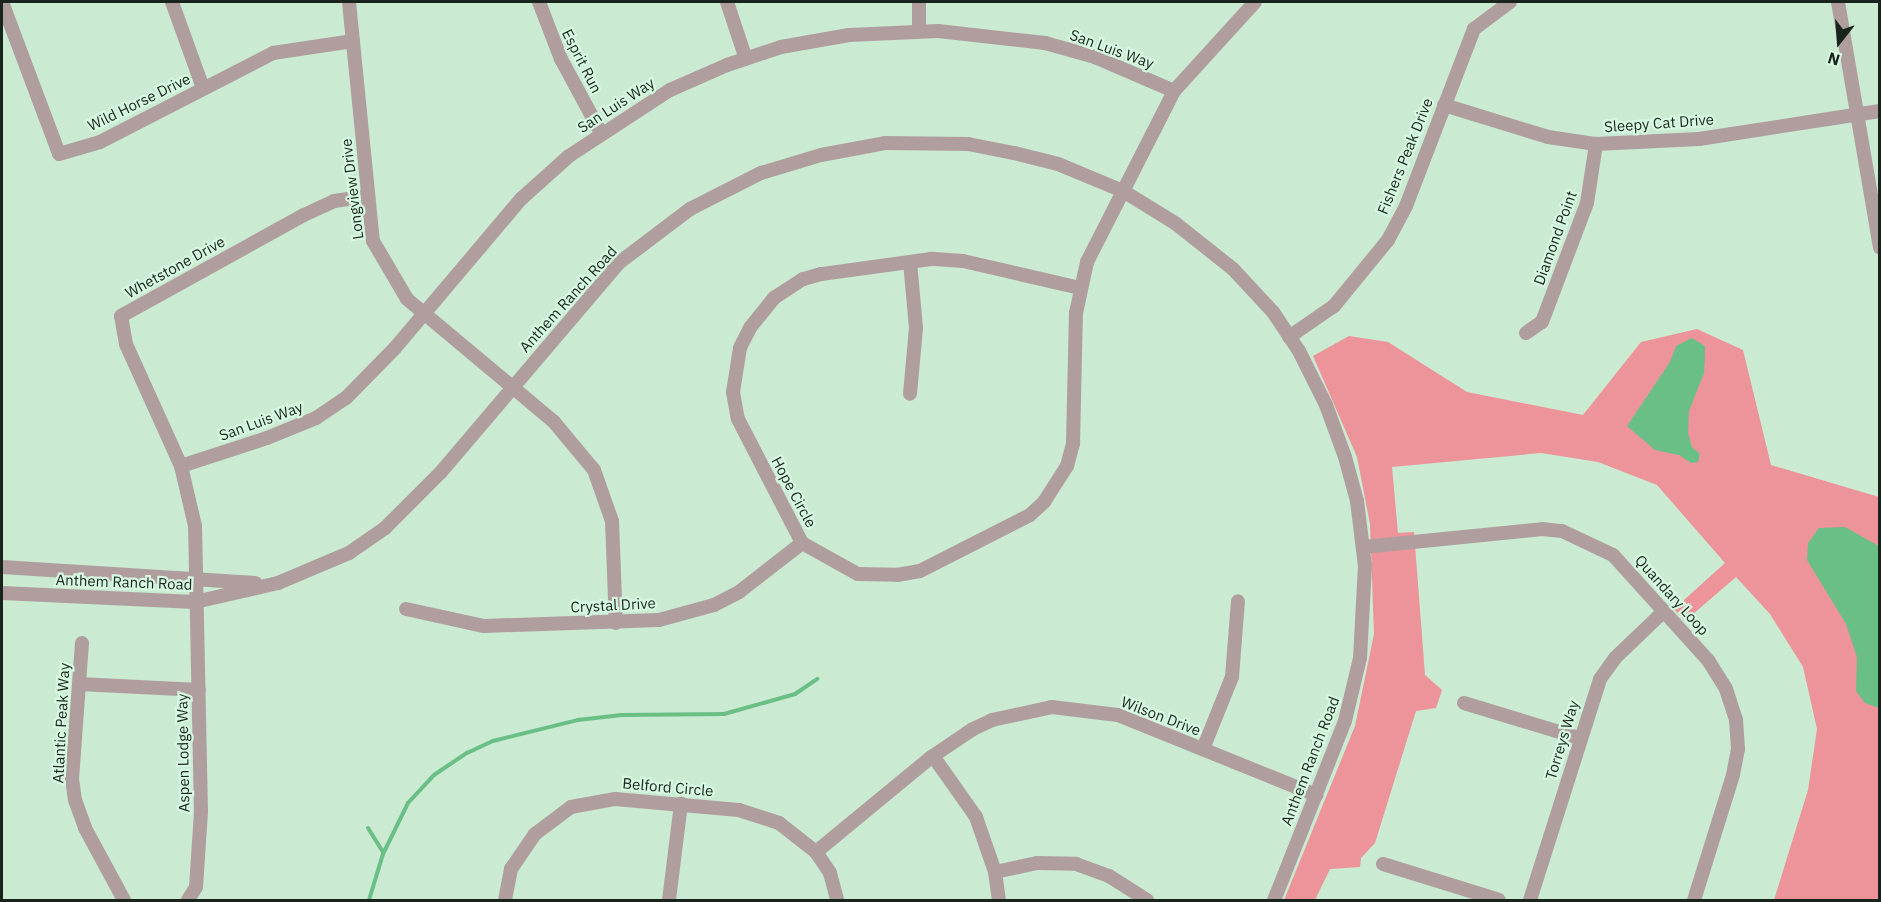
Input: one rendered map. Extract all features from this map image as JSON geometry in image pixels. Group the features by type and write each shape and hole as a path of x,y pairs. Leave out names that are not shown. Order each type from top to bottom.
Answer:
{"street":[{"name":"Wild Horse Drive","path":"2,2 59,154 100,142 273,53 353,41"},
{"path":"172,2 204,88"},
{"name":"Longview Drive","path":"350,2 373,242 397,288 424,315 559,426 594,470 612,521 616,623"},
{"name":"Esprit Run","path":"539,2 561,59 601,133"},
{"path":"727,2 746,59"},
{"path":"919,2 919,30"},
{"name":"Hope Circle","path":"1080,288 963,261 909,262 803,279 774,298 750,328 740,348 733,392 738,419 802,543 858,574 897,575 920,571 1030,515 1055,485 1073,443 1080,288 1098,237 1174,91 1255,2"},
{"name":"Fishers Peak Drive","path":"1289,337 1334,306 1388,240 1406,206 1474,29 1510,2"},
{"path":"1838,2 1880,247"},
{"name":"San Luis Way","path":"181,466 316,417 346,398 424,315 521,199 601,133 670,90 746,59 781,47 849,35 919,30 998,35 1045,43 1095,57 1174,91"},
{"name":"Sleepy Cat Drive","path":"1444,105 1548,137 1596,144 1699,139 1880,111"},
{"name":"Anthem Ranch Road","path":"2,593 195,602 278,583 349,553 385,528 441,472 620,262 690,209 761,173 821,155 885,143 968,144 1058,164 1123,191 1174,223 1233,269 1273,312 1289,337 1326,405 1345,457 1357,501 1363,547 1365,623 1360,658 1345,721 1274,900"},
{"name":"Diamond Point","path":"1526,333 1542,322 1587,203 1596,144"},
{"name":"Whetstone Drive","path":"196,582 195,526 181,466 126,344 121,316 304,214 334,201 369,196"},
{"path":"909,262 916,328 910,394"},
{"name":"Quandary Loop","path":"1363,547 1515,529 1563,531 1613,555 1708,660 1726,689 1736,720 1738,748 1733,775 1694,900"},
{"name":"Crystal Drive","path":"406,609 484,626 659,620 714,605 764,576 802,543"},
{"name":"Anthem Ranch Road","path":"2,567 196,582 278,583"},
{"name":"Aspen Lodge Way","path":"188,900 196,887 200,853 196,582"},
{"path":"1203,749 1232,677 1238,601"},
{"name":"Torreys Way","path":"1530,900 1579,738 1600,680 1616,658 1664,611"},
{"name":"Atlantic Peak Way","path":"82,643 72,779 75,800 85,828 124,900"},
{"path":"79,684 199,690"},
{"path":"1464,703 1579,738"},
{"name":"Wilson Drive","path":"816,852 933,756 992,720 1052,707 1118,716 1316,795"},
{"path":"933,756 976,817 995,872 999,900"},
{"name":"Belford Circle","path":"505,900 512,869 522,848 552,819 571,807 615,799 681,804 759,814 796,832 816,852 830,873 837,900"},
{"path":"669,900 681,804"},
{"path":"995,872 1037,863 1076,864 1109,876 1147,900"},
{"path":"1383,864 1499,900"}],"shaded area":[{"path":"1697,329 1743,350 1771,465 1879,497 1879,900 1774,900 1808,790 1817,729 1803,667 1770,614 1736,577 1685,621 1674,609 1725,563 1657,485 1598,462 1541,453 1392,467 1398,533 1414,532 1425,675 1442,690 1436,708 1416,711 1375,843 1361,858 1360,867 1330,869 1315,900 1284,900 1355,726 1374,634 1370,524 1357,457 1313,356 1349,336 1388,342 1467,392 1583,415 1641,342"},
{"path":"1692,338 1705,346 1705,357 1704,373 1689,411 1688,433 1692,447 1700,454 1698,462 1691,463 1679,455 1655,450 1627,426 1670,362 1676,346"},
{"path":"1845,527 1879,546 1879,708 1865,703 1856,691 1857,657 1846,624 1807,560 1808,543 1819,528"}],"waterway":[{"path":"369,900 383,854 408,803 434,775 467,753 493,741 578,720 622,715 724,714 795,694 817,679"},
{"path":"368,828 383,852"}]}
